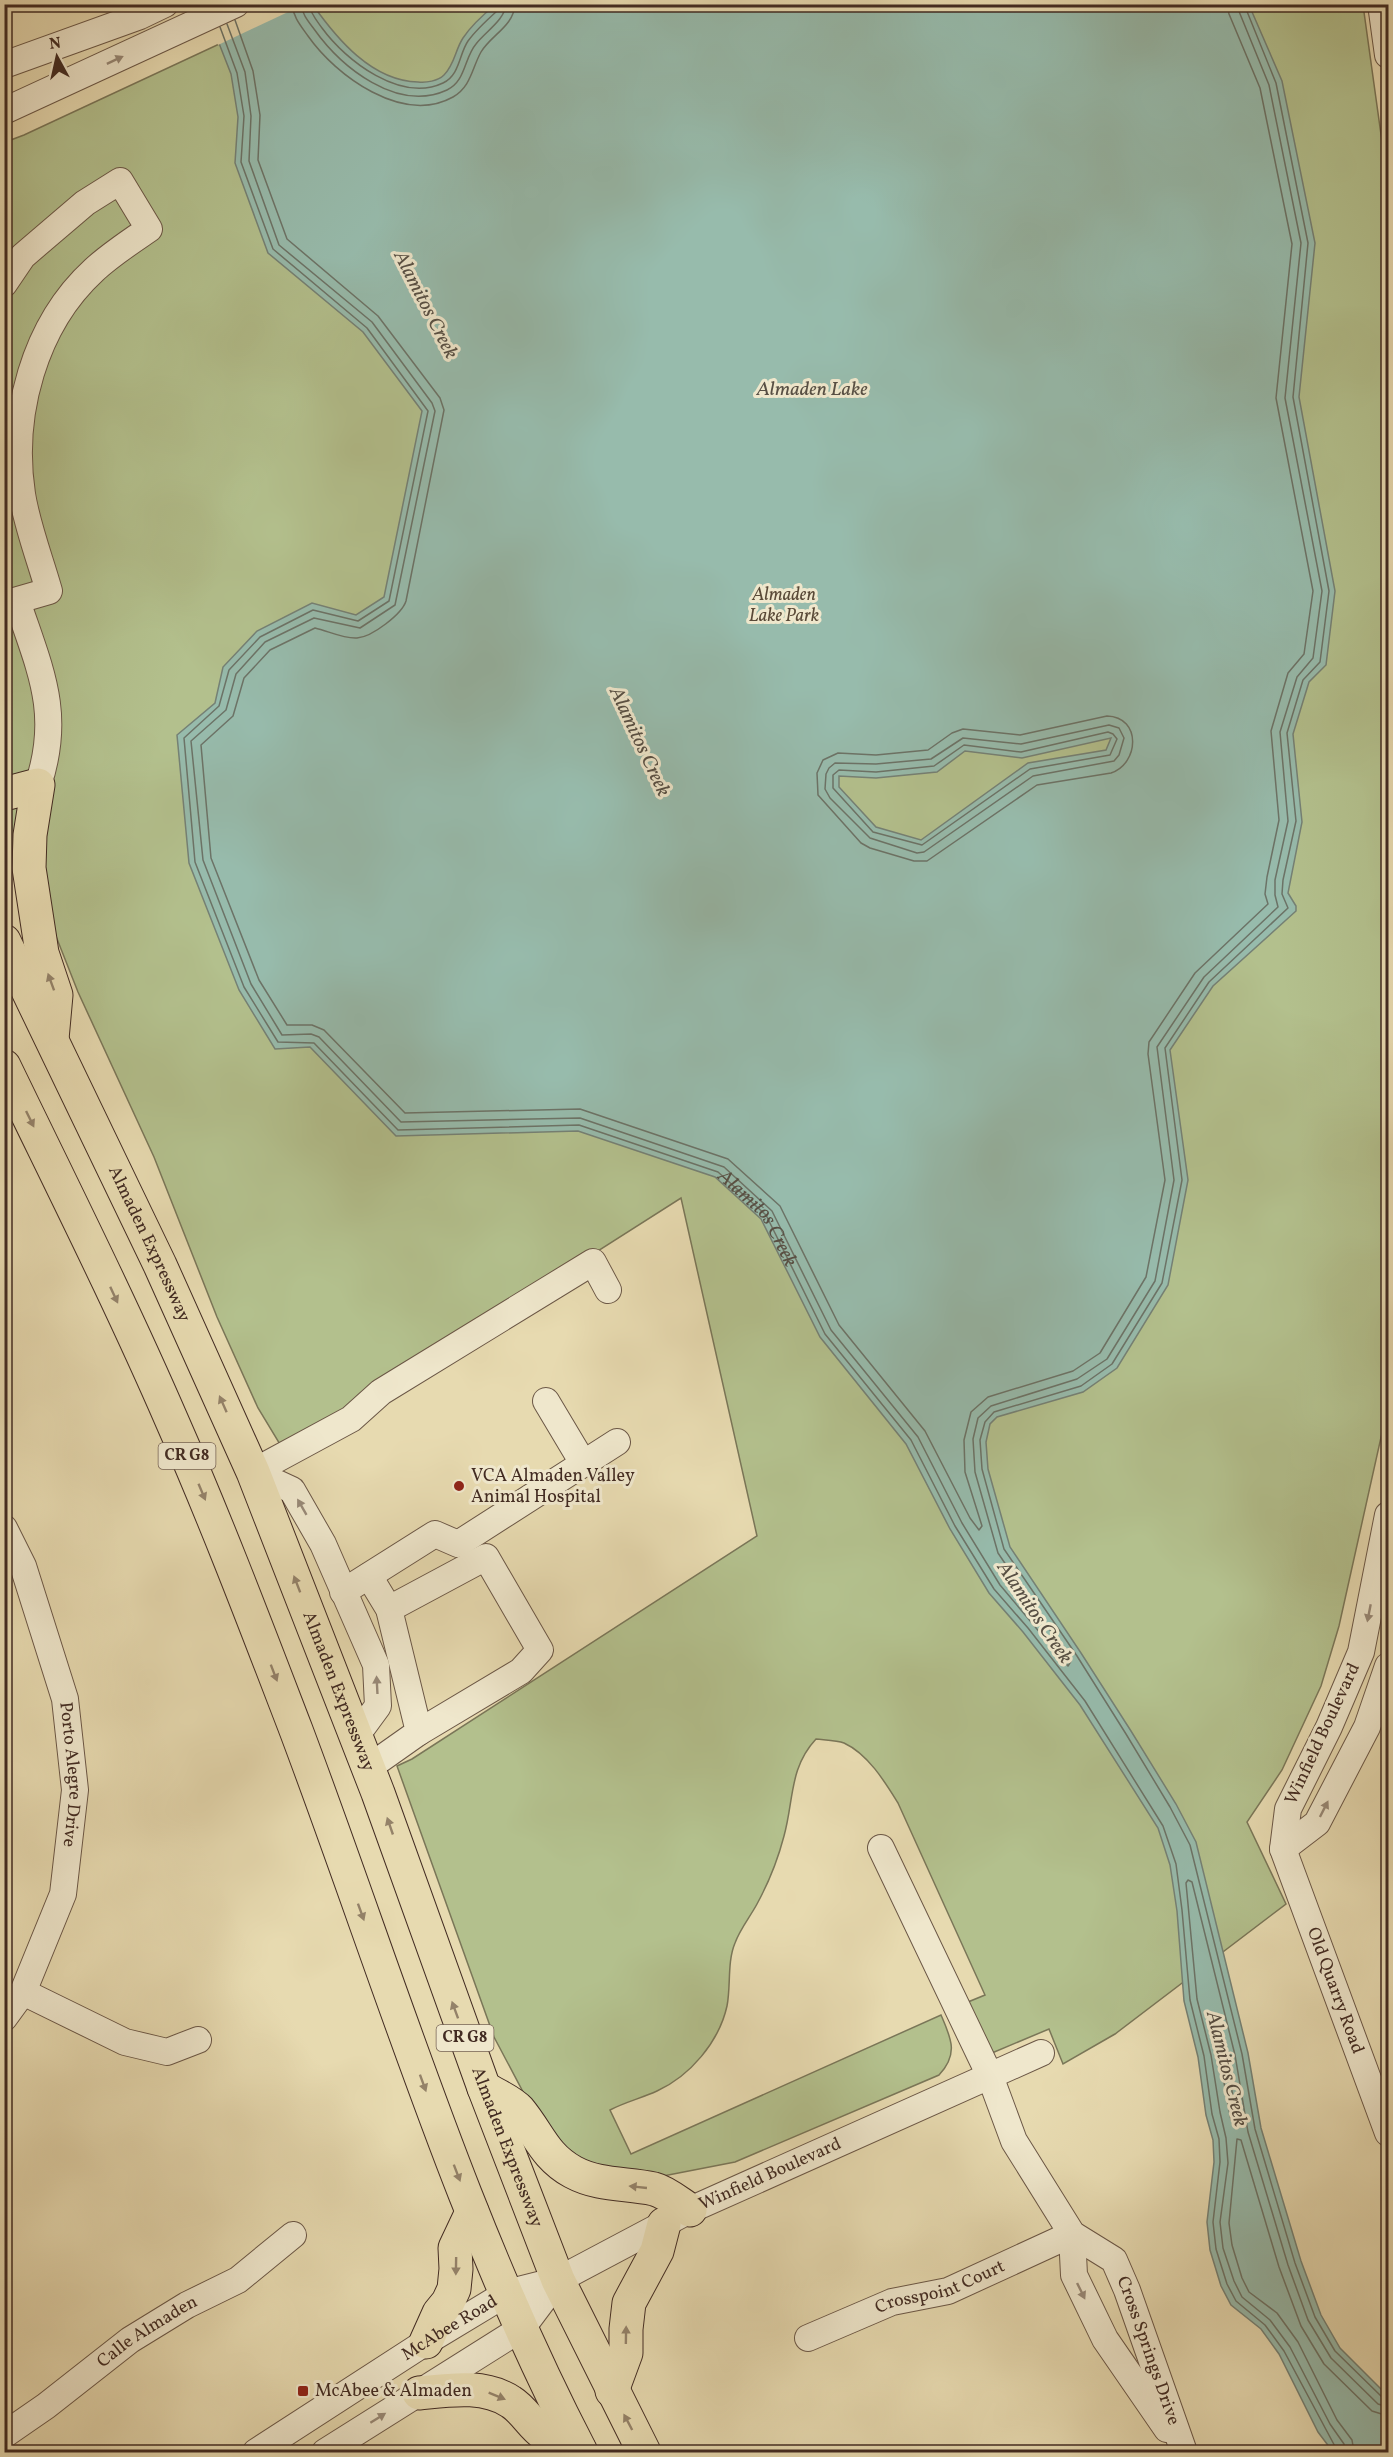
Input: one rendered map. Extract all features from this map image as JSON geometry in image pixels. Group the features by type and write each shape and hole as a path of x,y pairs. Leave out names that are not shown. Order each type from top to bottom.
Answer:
{"main road":[{"path":"4,794 38,785 30,835 29,868 40,945 56,995 52,1040"},
{"name":"Almaden Expressway","path":"4,941 160,1265 253,1472 368,1767 484,2088 558,2280 644,2452"},
{"name":"CR G8","path":"4,1066 172,1421 230,1559 297,1733 472,2212 522,2328 580,2451"},
{"path":"484,2088 518,2109 544,2148 559,2163 595,2181 657,2190 677,2217 629,2302 626,2353 612,2391"},
{"path":"426,2342 439,2313 448,2302 454,2289 455,2248 472,2212"},
{"path":"419,2393 458,2389 493,2393 510,2401 525,2413 544,2434 580,2451"}],"street":[{"path":"4,65 140,16 165,4"},
{"path":"4,111 236,4"},
{"path":"1381,4 1389,55"},
{"path":"4,284 23,256 85,203 120,181 149,229 93,271 62,308 41,346 24,396 17,446 22,495 49,591 11,603 47,700 49,741 47,760 38,785"},
{"path":"253,1472 351,1419 381,1392 593,1262 608,1290"},
{"path":"546,1401 583,1463"},
{"path":"343,1592 435,1534 458,1545 617,1442"},
{"path":"253,1472 292,1490 323,1544 376,1665 378,1706 356,1736"},
{"name":"Winfield Boulevard","path":"1283,1849 1288,1809 1329,1727 1361,1652 1389,1515"},
{"name":"Porto Alegre Drive","path":"4,1528 23,1566 65,1699 75,1790 63,1894 23,1992 4,2018"},
{"path":"363,1638 391,1616 486,1557 540,1650 521,1671 419,1732 368,1767"},
{"path":"369,1576 391,1616 419,1732"},
{"name":"Winfield Boulevard","path":"1283,1849 1317,1823 1367,1727 1389,1666"},
{"name":"Cross Springs Drive","path":"881,1848 990,2076 1014,2141 1072,2234 1114,2260 1127,2290 1183,2452"},
{"name":"Old Quarry Road","path":"1283,1849 1389,2133"},
{"path":"23,1992 125,2042 167,2052 198,2040"},
{"name":"Winfield Boulevard","path":"522,2328 558,2280 677,2217 1041,2053"},
{"name":"Cross Springs Drive","path":"1072,2234 1074,2275 1105,2339 1183,2452"},
{"name":"Crosspoint Court","path":"808,2338 892,2302 948,2291 1072,2234"},
{"name":"Calle Almaden","path":"4,2435 46,2406 130,2340 187,2305 238,2280 293,2235"},
{"name":"McAbee Road","path":"256,2452 426,2342 507,2293 558,2280"},
{"path":"325,2452 522,2328"}],"green space":[{"name":"Almaden Lake Park","path":"303,5 1363,5 1388,185 1388,1406 1339,1626 1321,1686 1282,1770 1247,1822 1286,1904 1115,2034 1063,2064 1049,2029 992,2053 968,2002 985,1995 898,1803 875,1769 861,1754 841,1742 816,1739 807,1750 797,1773 784,1836 773,1870 733,1950 727,2006 710,2045 692,2067 669,2085 610,2110 631,2154 941,2015 950,2039 949,2060 939,2075 735,2162 658,2177 586,2170 540,2124 494,2037 397,1766 412,1759 757,1536 681,1198 284,1451 258,1408 217,1317 154,1157 78,992 48,916 22,875 5,839 5,137 8,141 24,135"}],"water":[{"name":"Almaden Lake","path":"204,5 313,5 345,44 371,66 401,80 428,82 444,75 466,34 495,5 1249,5 1282,81 1315,243 1299,397 1335,591 1326,665 1309,682 1293,734 1302,822 1288,893 1296,906 1296,911 1213,986 1170,1050 1188,1180 1168,1285 1117,1368 1083,1392 997,1417 990,1424 986,1442 988,1469 1010,1547 1131,1731 1176,1804 1196,1842 1248,2053 1261,2128 1301,2261 1321,2315 1340,2348 1388,2396 1388,2452 1333,2452 1318,2432 1279,2354 1261,2329 1231,2305 1221,2286 1210,2250 1207,2222 1214,2162 1213,2140 1206,2115 1198,2057 1184,2001 1177,1911 1170,1865 1158,1828 1080,1705 989,1593 950,1529 906,1444 820,1337 761,1219 715,1177 578,1131 396,1136 310,1047 275,1049 239,990 189,863 177,735 215,703 223,667 257,631 312,603 356,615 384,597 422,411 363,332 268,253 235,163 238,117 231,74","holes":["1111,738 1106,750 1028,763 921,840 876,827 839,787 839,776 876,778 937,772 965,751 1022,758"]}],"pier":[{"path":"201,4 303,5 218,45"}],"place":[{"name":"VCA Almaden Valley Animal Hospital","path":"459,1486"},
{"name":"McAbee & Almaden","path":"303,2391"}],"water label":[{"name":"Alamitos Creek","path":"425,305"},
{"name":"Alamitos Creek","path":"639,742"},
{"name":"Alamitos Creek","path":"759,1219"},
{"name":"Alamitos Creek","path":"1034,1613"},
{"name":"Alamitos Creek","path":"1226,2069"}]}
